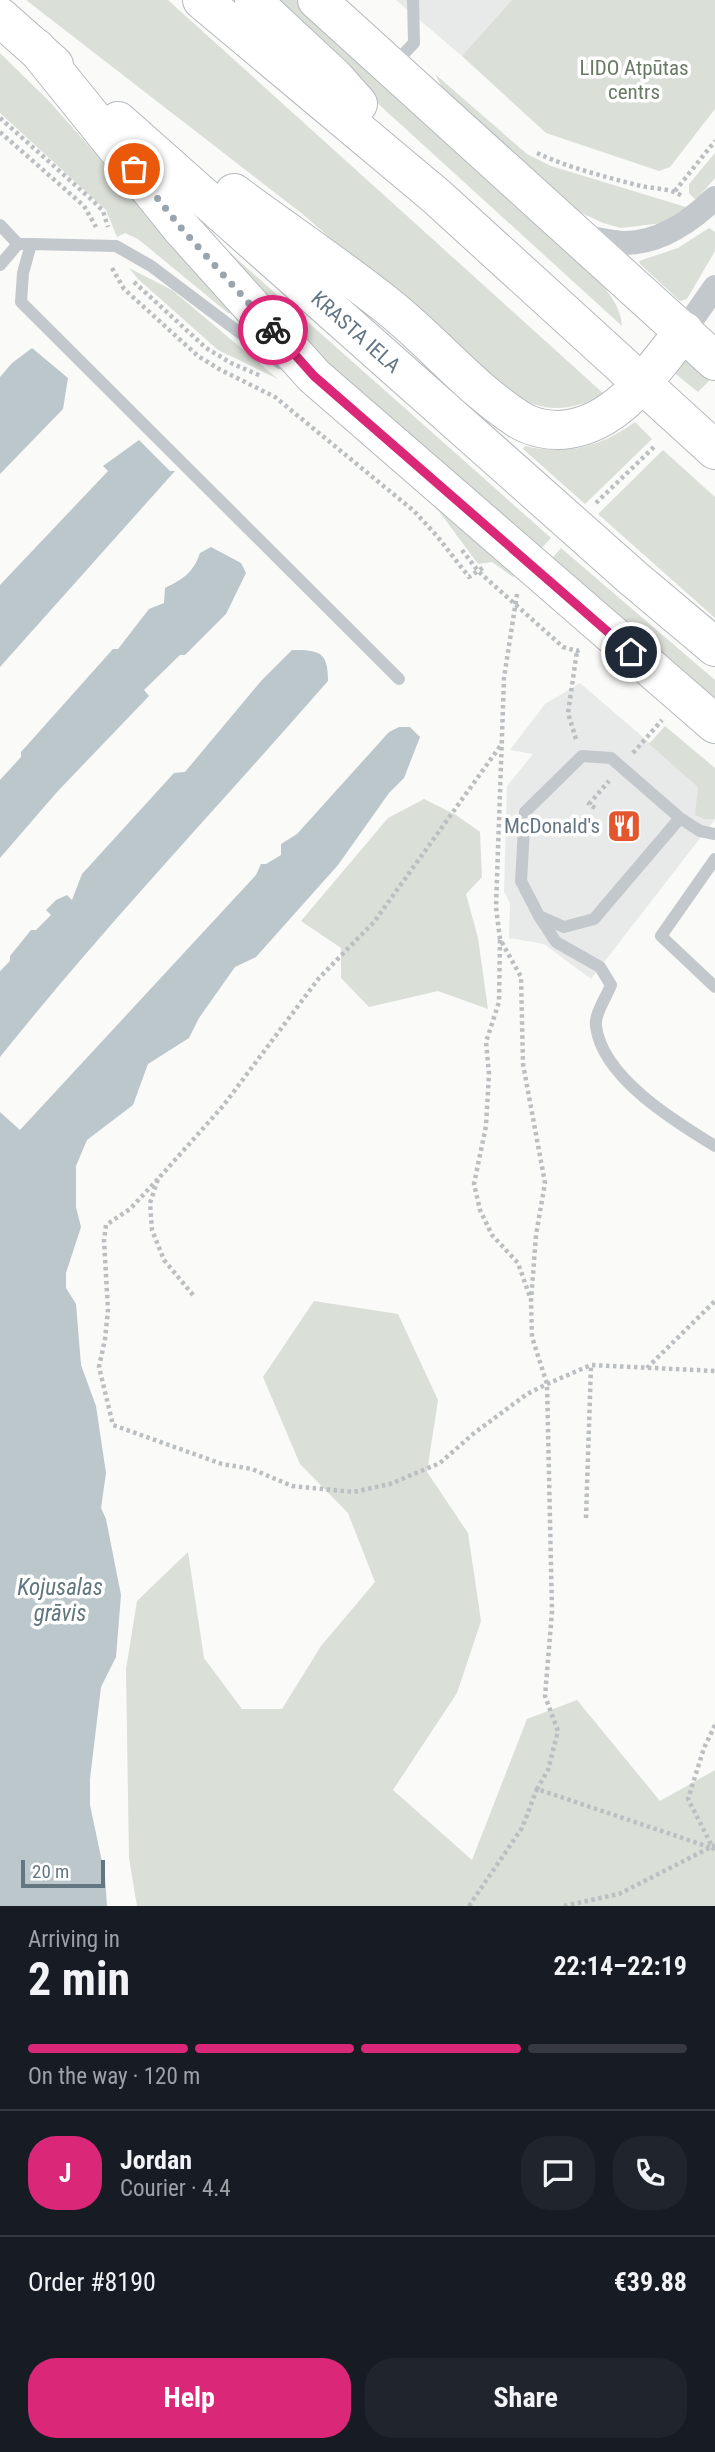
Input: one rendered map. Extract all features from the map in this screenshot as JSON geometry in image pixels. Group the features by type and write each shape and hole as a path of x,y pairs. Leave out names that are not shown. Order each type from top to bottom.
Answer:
{"highway":[{"path":"202,0 436,196 715,450"},
{"path":"254,0 337,79 436,196"},
{"path":"317,0 715,361"},
{"name":"KRASTA IELA","path":"0,17 633,578 715,647"},
{"path":"36,48 390,307 495,403 520,421 541,429 567,430 607,416 642,382 684,331"},
{"path":"36,48 182,229 305,366 715,724"}],"street":[{"path":"577,235 624,243 666,235 715,198"},
{"path":"684,331 715,287"}],"lane":[{"path":"390,68 414,43 412,0"},
{"path":"0,225 24,244 116,246 150,266 404,455"},
{"path":"0,265 24,244"},
{"path":"24,244 20,302 399,679"},
{"path":"715,834 700,831 680,818 611,758 582,756 525,813 521,881 556,942 600,967 611,985 595,1023 604,1055 656,1110 715,1146"},
{"path":"539,916 564,927 594,919 680,818"},
{"path":"715,859 661,936 715,987"}],"path":[{"path":"0,132 84,206 93,219 114,274 124,289 198,356 275,397 424,520 469,578 486,566 494,566"},
{"path":"531,149 557,161 618,180 656,190 675,191 715,141"},
{"path":"591,508 656,445"},
{"path":"516,607 504,678 496,907 500,939 499,1002 486,1042 489,1074 486,1126 474,1184 492,1235 518,1263 531,1301"},
{"path":"578,651 568,713 582,756"},
{"path":"502,745 374,922 319,978 223,1106 130,1209 106,1225 104,1240 108,1310 99,1367 113,1424 222,1464 252,1469 292,1486 354,1492 390,1484 440,1463 473,1434 527,1394 591,1365 715,1371"},
{"path":"469,1906 522,1828 537,1789 548,1770 558,1731 545,1696 552,1612 547,1384 531,1337 536,1235 545,1183 523,1064 521,977 500,939"},
{"path":"158,1179 150,1203 152,1230 164,1260 193,1294"},
{"path":"647,1368 715,1301"},
{"path":"586,1518 591,1365"},
{"path":"714,1848 688,1799 704,1748 715,1725"},
{"path":"537,1789 714,1848"},
{"path":"564,1906 619,1894 714,1848"}],"shaded area":[{"path":"396,0 513,0 462,56"},
{"path":"580,683 700,786 696,816 715,819 591,979 544,944 509,938 510,903 504,892 507,786 533,754 510,750 545,704"}],"green space":[{"path":"26,0 168,0 604,394 588,402 558,408 531,403 504,390 305,216"},
{"path":"269,0 296,0 590,271 615,303 622,326 317,48"},
{"name":"LIDO Atpūtas centrs","path":"512,0 715,0 715,109 670,167 659,171 546,133 462,56"},
{"path":"0,53 49,101 233,309 233,314 228,313 138,239 125,233 117,237 106,210 0,113"},
{"path":"435,74 527,154 551,166 686,207 663,223 621,228 571,208 443,89"},
{"path":"715,153 715,178 696,200 689,193 689,184"},
{"path":"194,221 551,538 539,551 320,362"},
{"path":"709,228 715,232 715,251 687,299 680,301 639,261 678,248"},
{"path":"129,268 172,290 278,379 218,350"},
{"path":"682,356 710,380 698,392 672,371"},
{"path":"635,422 652,439 585,504 523,449 525,446 555,450 583,447 609,438"},
{"path":"663,450 715,497 715,618 598,514"},
{"path":"438,510 516,576 513,577 492,562 478,564"},
{"path":"561,548 715,680 715,703 550,561"},
{"path":"665,726 715,768 715,819 704,819 695,815 698,787 649,744"},
{"path":"424,799 456,815 480,832 482,877 466,894 478,938 488,1009 438,991 369,1007 341,978 341,948 301,921 388,818"},
{"path":"314,1301 398,1314 438,1400 427,1472 468,1533 481,1621 457,1693 393,1790 472,1860 527,1719 577,1700 660,1801 715,1770 715,1906 137,1906 129,1858 126,1669 137,1601 188,1552 204,1658 242,1709 282,1709 321,1646 375,1582 348,1513 300,1464 263,1377"}],"water":[{"path":"32,348 68,378 63,409 0,474 0,377 12,363"},
{"path":"139,440 170,471 175,471 0,667 0,585 108,471 103,466"},
{"path":"211,547 241,563 246,573 226,614 185,655 180,655 144,690 149,696 57,792 0,858 0,780 21,757 21,752 113,649 118,649 149,609 164,603 165,588 187,575 200,553"},
{"path":"292,650 320,654 326,664 328,681 121,914 0,1057 0,971 10,961 10,956 31,930 36,930 51,915 46,910 56,900 67,895 72,900 82,874 174,773 185,772 261,681"},
{"name":"Kojusalas grāvis","path":"399,727 410,727 420,737 404,778 389,793 338,865 256,957 235,967 199,1018 189,1038 148,1064 133,1105 87,1140 76,1166 76,1207 81,1227 66,1273 66,1288 76,1304 81,1365 96,1406 106,1473 101,1508 106,1519 121,1595 116,1657 101,1687 90,1779 90,1805 105,1876 107,1906 0,1906 0,1112 20,1130 256,875 261,864 281,855 281,844 297,834 389,732"}],"way so far":[{"path":"134,169 182,229 273,330"}],"place":[{"name":"McDonald's","path":"624,826"}],"route":[{"path":"273,330 314,376 631,652"}]}
